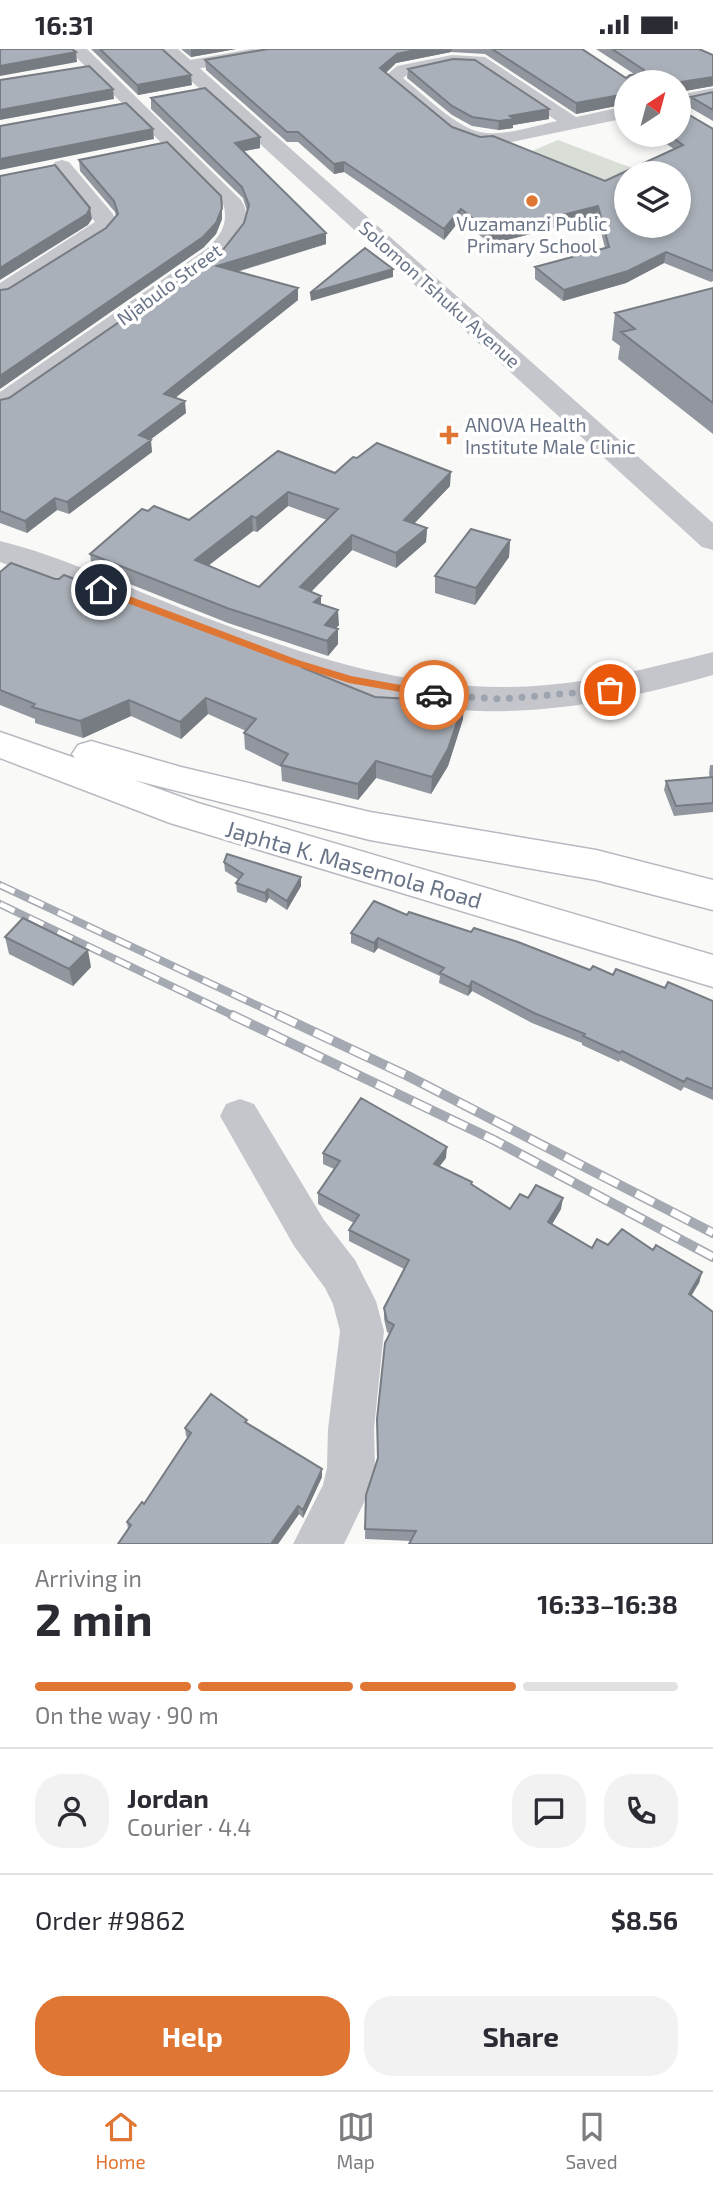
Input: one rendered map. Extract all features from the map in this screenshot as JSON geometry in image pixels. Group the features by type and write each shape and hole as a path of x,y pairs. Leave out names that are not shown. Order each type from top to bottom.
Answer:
{"main road":[{"name":"Japhta K. Masemola Road","path":"0,726 179,780 370,826 596,866 713,895"},
{"name":"Japhta K. Masemola Road","path":"0,744 184,813 713,971"}],"street":[{"name":"Njabulo Street","path":"0,403 213,255 230,238 236,226 234,204 77,49"},
{"path":"176,57 280,49"},
{"name":"Solomon Tshuku Avenue","path":"176,57 713,540"},
{"path":"573,123 479,61 452,60 403,70 393,75 395,82 463,134 480,139 494,139 573,123 614,114"},
{"path":"68,72 95,67"},
{"path":"185,94 211,89"},
{"path":"691,99 713,94"},
{"path":"106,109 159,99"},
{"path":"148,149 172,144"},
{"path":"0,293 98,232 106,223 106,218 98,207 54,168 87,161"},
{"path":"0,551 294,662 349,679 430,694 500,699 610,690 713,663"},
{"path":"240,1117 309,1233 341,1274 354,1301 362,1331 351,1429 351,1468 345,1492 318,1544"}],"shaded area":[{"path":"558,140 614,161 614,176 595,185 520,156"}],"building":[{"path":"0,49 72,49 76,52 0,66"},
{"path":"100,49 162,49 191,75 137,85"},
{"path":"268,49 420,49 397,54 380,68 452,127 480,137 493,136 605,181 614,177 614,238 691,238 691,161 648,161 679,147 691,147 691,116 713,129 713,271 666,252 628,271 564,290 535,267 609,247 598,206 491,233 461,209 444,229 344,162 334,164 298,132 287,132 205,60"},
{"path":"492,49 582,49 614,70 614,96 576,103"},
{"path":"612,49 699,49 713,55 713,77 691,80 691,70 644,70"},
{"path":"453,59 475,60 549,109 510,116 514,119 499,121 472,117 452,106 408,69"},
{"path":"89,66 113,89 0,110 0,80"},
{"path":"205,88 260,137 235,143 326,233 217,266 298,288 164,394 185,401 139,435 151,440 67,502 55,498 25,521 0,511 0,400 9,398 222,251 244,223 249,205 242,187 151,98"},
{"path":"713,92 713,110 691,97"},
{"path":"126,103 153,129 0,159 0,126"},
{"path":"167,142 221,196 222,208 216,223 203,237 0,376 0,290 8,289 106,228 118,214 114,201 79,160"},
{"path":"55,165 90,208 87,214 0,268 0,176"},
{"path":"365,248 393,269 310,293"},
{"path":"713,288 713,403 621,332 635,329 615,313"},
{"path":"377,443 451,472 404,520 427,528 396,553 352,535 300,587 321,596 314,602 338,610 325,625 338,629 327,641 227,608 90,554 142,509 148,511 154,506 189,520 278,451 335,473 353,457 357,458","holes":["288,492 338,509 259,587 195,560 252,516 256,518"]},
{"path":"471,529 510,540 476,588 435,576"},
{"path":"11,563 55,579 64,575 233,641 306,665 303,668 375,697 464,702 448,749 432,777 376,761 358,784 281,765 288,754 244,733 256,719 206,698 180,722 129,700 80,721 32,707 35,704 0,690 0,572"},
{"path":"713,777 713,803 676,806 666,781"},
{"path":"227,854 301,877 287,901 268,889 265,893 236,883 243,874 224,862"},
{"path":"374,901 407,915 409,912 471,932 474,928 518,942 590,970 593,966 613,975 616,969 665,988 668,982 713,1001 713,1089 687,1078 684,1082 622,1051 620,1053 583,1036 585,1034 534,1013 472,981 469,987 440,973 444,968 378,938 374,943 351,933"},
{"path":"23,918 88,950 69,969 5,937"},
{"path":"361,1098 447,1147 434,1164 472,1182 471,1184 510,1209 520,1194 528,1198 536,1185 563,1198 548,1222 592,1248 597,1239 608,1245 622,1229 653,1250 656,1245 702,1272 689,1294 713,1312 713,1544 409,1544 416,1531 365,1529 366,1495 378,1458 377,1419 385,1343 394,1325 387,1321 384,1308 409,1260 349,1230 359,1215 318,1193 340,1161 323,1153"},
{"path":"211,1394 247,1420 245,1422 322,1469 303,1510 298,1506 271,1544 118,1544 131,1525 127,1522 142,1502 144,1504 191,1433 185,1428"}],"railway":[{"path":"0,885 282,1017"},
{"path":"0,904 236,1017"},
{"path":"232,1015 494,1140 713,1257"},
{"path":"278,1015 408,1076 713,1233"}],"way so far":[{"path":"434,695 500,699 610,690"}],"place":[{"name":"Vuzamanzi Public Primary School","path":"532,201"},
{"name":"ANOVA Health Institute Male Clinic","path":"449,435"}],"route":[{"path":"101,590 294,662 349,679 434,695"}]}
